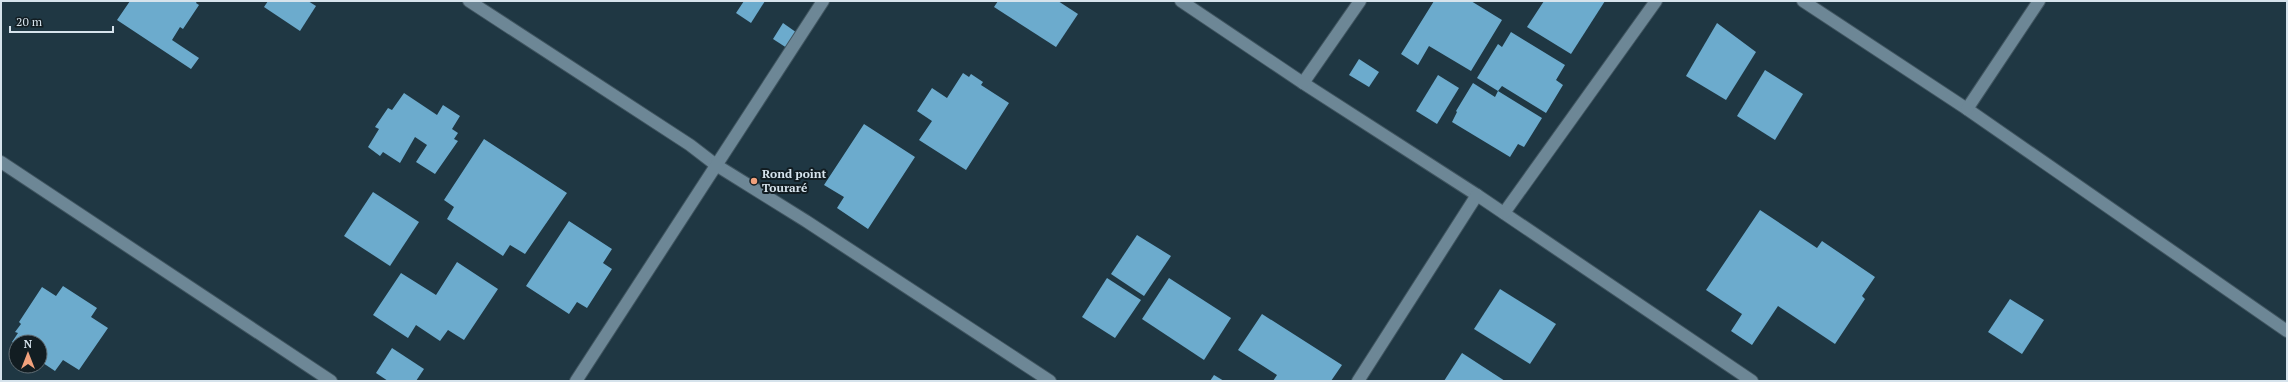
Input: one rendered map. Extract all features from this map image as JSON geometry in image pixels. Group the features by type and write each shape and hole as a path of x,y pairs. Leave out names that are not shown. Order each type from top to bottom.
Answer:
{"street":[{"path":"469,1 690,145 716,165 1050,381"},
{"path":"576,381 823,1"},
{"path":"1181,1 1303,84 1477,195 1752,381"},
{"path":"1303,84 1360,1"},
{"path":"1504,213 1656,1"},
{"path":"1804,1 1967,109 2287,331"},
{"path":"1967,109 2039,1"},
{"path":"1,162 331,381"},
{"path":"1358,381 1477,195"}],"building":[{"path":"130,1 197,1 196,3 199,5 183,29 180,27 172,40 199,58 191,69 117,20"},
{"path":"268,1 308,1 316,6 300,31 264,7"},
{"path":"744,1 765,1 751,23 736,13"},
{"path":"998,1 1058,1 1078,14 1056,47 994,7"},
{"path":"1434,1 1471,1 1502,20 1471,71 1429,46 1418,65 1401,54"},
{"path":"1544,1 1605,1 1571,54 1527,27"},
{"path":"783,23 800,35 790,50 773,39"},
{"path":"1717,23 1756,52 1726,100 1686,76"},
{"path":"1511,32 1565,65 1556,80 1563,85 1546,113 1502,86 1498,91 1477,78 1498,44 1502,47"},
{"path":"1359,59 1379,72 1369,87 1349,75"},
{"path":"1765,70 1803,94 1775,140 1737,116"},
{"path":"963,73 969,77 971,74 983,82 981,85 1009,103 966,170 919,140 932,121 917,111 932,88 947,98"},
{"path":"1438,75 1459,88 1437,124 1416,111"},
{"path":"1473,83 1495,97 1498,91 1542,118 1524,147 1518,144 1510,157 1452,122 1457,112 1456,111"},
{"path":"404,93 437,115 443,105 460,116 452,129 458,133 454,139 458,141 435,174 416,162 427,145 415,137 400,163 383,152 380,156 368,147 379,129 375,127 388,108 392,110"},
{"path":"864,124 915,157 868,229 837,208 844,197 824,185"},
{"path":"484,139 567,193 525,254 510,245 503,256 447,219 454,207 444,200"},
{"path":"373,192 419,222 390,266 344,236"},
{"path":"1760,210 1817,248 1822,241 1875,277 1862,296 1865,299 1835,344 1778,306 1752,345 1731,331 1742,314 1706,290"},
{"path":"569,221 612,249 603,263 612,269 587,308 577,302 569,314 526,286"},
{"path":"1137,235 1171,256 1144,296 1111,274"},
{"path":"457,262 498,289 464,340 448,330 440,341 416,325 408,338 373,315 401,273 436,295"},
{"path":"1107,278 1141,300 1115,338 1082,317"},
{"path":"1169,278 1231,318 1204,360 1142,319"},
{"path":"63,286 97,308 91,317 108,328 79,370 63,360 55,371 48,366 48,334 17,334 15,332 21,324 19,322 42,287 56,296"},
{"path":"1500,289 1556,324 1530,364 1474,329"},
{"path":"2010,299 2044,320 2022,354 1988,332"},
{"path":"1262,314 1342,365 1331,381 1273,381 1277,375 1238,350"},
{"path":"392,348 424,369 416,381 388,381 376,373"},
{"path":"1462,353 1505,381 1444,381"},
{"path":"1214,375 1224,381 1210,381"}],"place":[{"name":"Rond point Touraré","path":"754,181"}]}
